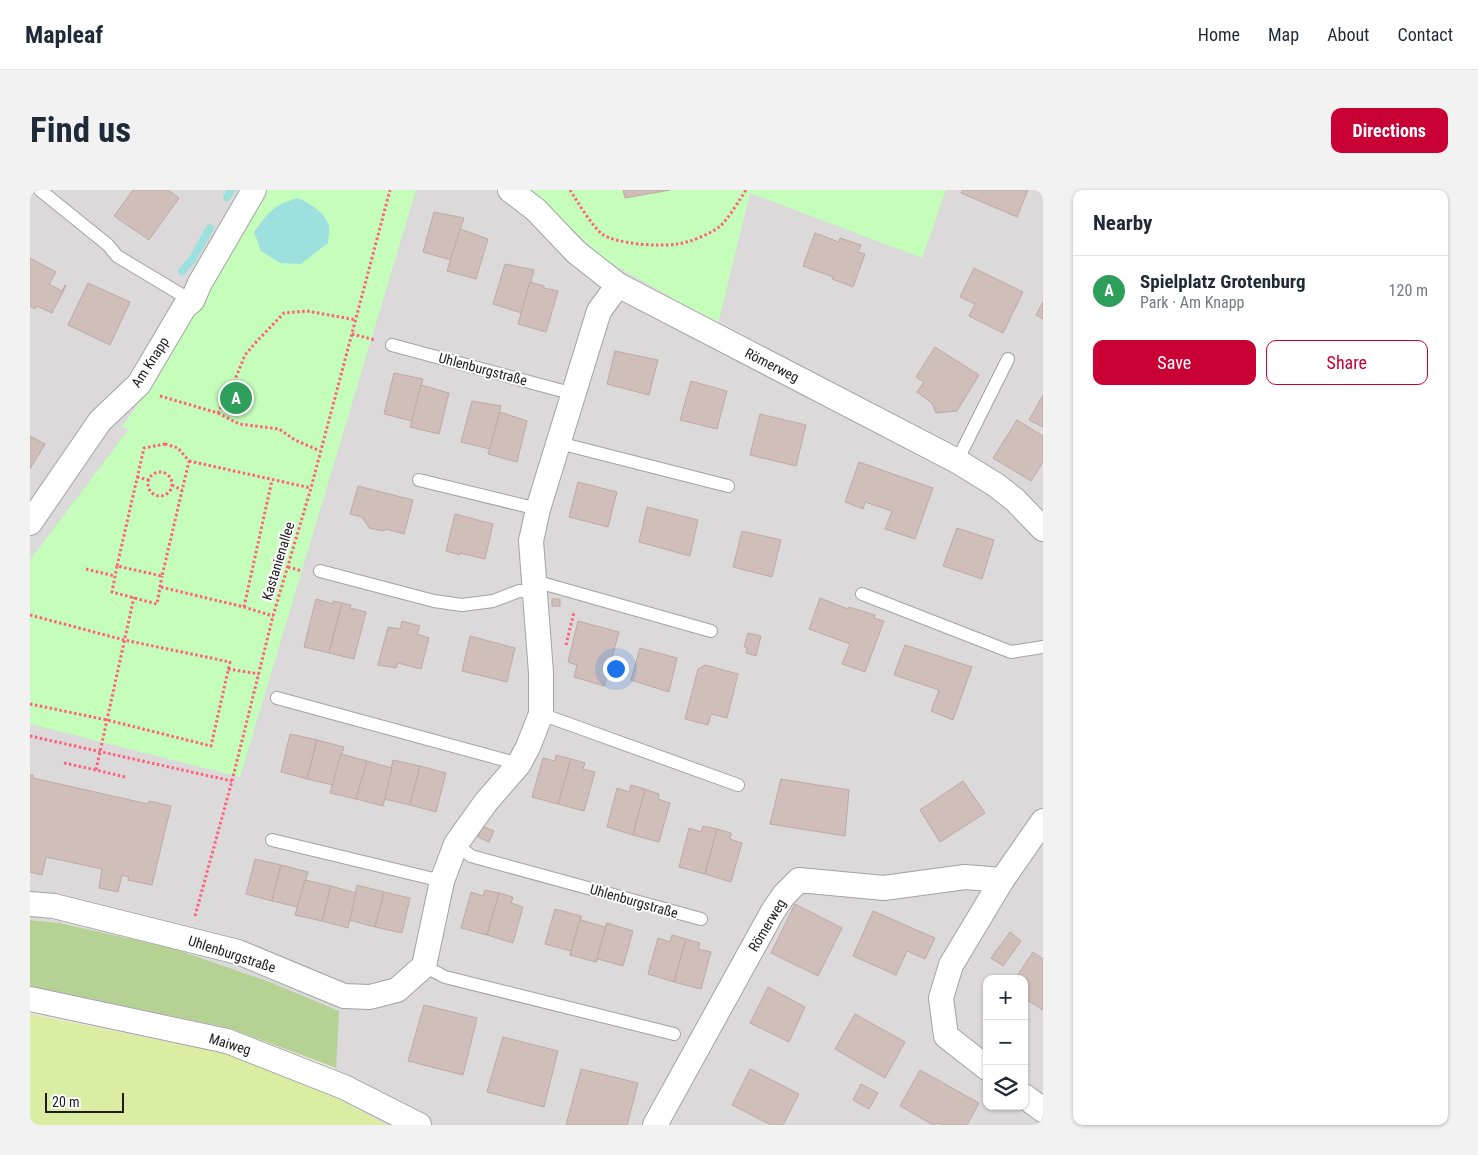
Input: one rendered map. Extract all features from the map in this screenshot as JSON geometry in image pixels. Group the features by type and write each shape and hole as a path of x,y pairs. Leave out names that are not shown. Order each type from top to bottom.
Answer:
{"street":[{"name":"Am Knapp","path":"30,524 100,421 139,384 185,306 192,301 200,283 254,190"},
{"name":"Römerweg","path":"510,190 536,210 576,252 618,285 956,461 996,485 1015,500 1043,529"},
{"path":"424,966 442,881 456,844 486,802 519,764 528,748 541,714 541,673 531,541 538,508 600,310 618,285"},
{"path":"983,1065 946,1036 941,998 951,965 1002,880 1043,821"},
{"name":"Römerweg","path":"655,1125 773,911 784,895 799,880 884,888 965,878 1002,880"},
{"name":"Uhlenburgstraße","path":"30,904 54,906 238,952 344,996 370,997 397,990 424,966"},
{"name":"Maiweg","path":"30,999 227,1041 344,1087 419,1125"},
{"path":"1028,1099 1043,1110"}],"lane":[{"path":"40,190 108,245 117,256 192,301"},
{"name":"Uhlenburgstraße","path":"392,345 574,394"},
{"path":"956,461 1008,358"},
{"path":"558,443 728,486"},
{"path":"419,480 538,508"},
{"path":"320,571 434,601 462,605 493,600 545,584 711,631"},
{"path":"862,594 1011,652 1043,647"},
{"path":"277,698 519,764"},
{"path":"541,714 738,785"},
{"path":"272,840 442,881"},
{"name":"Uhlenburgstraße","path":"456,844 471,856 701,919"},
{"path":"424,966 445,977 674,1034"}],"path":[{"name":"Kastanienallee","path":"188,938 232,781 273,616 311,488 390,190"},
{"path":"570,190 601,233 616,240 656,245 677,244 695,239 720,227 746,190"},
{"path":"218,414 245,356 284,313 307,311 356,320"},
{"path":"139,384 149,394 169,397 218,414 239,424 279,429 294,440 320,451"},
{"path":"189,461 157,604 112,592 144,448 165,444 178,448 189,461 311,488"},
{"path":"156,473 162,473 170,478 171,489 165,496 154,495 150,489 149,480 156,473"},
{"path":"137,477 149,480"},
{"path":"244,607 272,480"},
{"path":"172,485 182,490"},
{"path":"117,566 162,576"},
{"path":"86,569 115,576"},
{"path":"161,587 273,616"},
{"path":"563,653 579,594"},
{"path":"96,770 134,597"},
{"path":"30,616 124,640 230,662 211,746 107,720 30,704"},
{"path":"228,669 259,674"},
{"path":"30,736 232,781"},
{"path":"64,763 125,777"}],"shaded area":[{"path":"30,190 1043,190 1043,1125 387,1125 333,1096 339,1011 270,982 172,948 59,923 30,920"}],"green space":[{"path":"265,190 416,190 240,777 30,724 30,560 129,429 122,427 145,394"},
{"path":"531,190 946,190 922,258 750,193 718,324 604,259"},
{"path":"30,920 59,923 172,948 270,982 339,1011 336,1068 229,1028 30,986"},
{"path":"30,1014 223,1053 333,1096 387,1125 30,1125"}],"water":[{"path":"298,198 321,213 327,221 329,226 328,243 301,264 280,263 261,251 254,232 277,206"}],"building":[{"path":"133,190 168,190 179,198 149,240 114,216"},
{"path":"623,190 670,190 625,198"},
{"path":"963,190 1028,190 1017,217 961,193"},
{"path":"434,212 464,218 451,260 423,252"},
{"path":"460,229 488,239 476,279 447,271"},
{"path":"815,233 839,242 840,238 861,245 858,252 865,254 853,287 803,266"},
{"path":"30,258 56,272 49,284 62,291 66,286 52,313 37,306 35,309 30,306"},
{"path":"505,264 534,270 522,313 493,304"},
{"path":"974,268 1023,292 1003,333 969,316 975,304 960,297"},
{"path":"530,282 558,291 546,332 518,324"},
{"path":"88,283 130,302 110,345 68,325"},
{"path":"1043,302 1043,319 1036,315"},
{"path":"935,347 979,375 957,411 936,413 932,403 917,392 924,382 916,377"},
{"path":"615,351 658,360 649,395 607,384"},
{"path":"394,373 423,379 412,421 384,414"},
{"path":"691,381 727,391 717,429 680,420"},
{"path":"421,385 449,393 439,434 410,427"},
{"path":"1043,395 1043,427 1029,420"},
{"path":"472,401 501,406 490,449 461,442"},
{"path":"500,412 527,421 517,462 488,454"},
{"path":"760,414 806,425 796,466 750,455"},
{"path":"1017,420 1043,436 1043,462 1031,481 993,458"},
{"path":"30,436 45,444 30,469"},
{"path":"859,462 933,488 915,539 885,529 892,511 865,502 863,509 845,502"},
{"path":"578,482 617,492 608,527 569,517"},
{"path":"358,486 413,500 404,534 386,529 384,531 369,528 362,517 350,514"},
{"path":"647,507 698,520 690,556 639,542"},
{"path":"455,514 493,524 485,559 446,551"},
{"path":"957,528 994,540 982,579 943,566"},
{"path":"742,531 781,540 772,577 733,567"},
{"path":"820,598 848,609 849,607 875,615 874,618 884,621 865,672 842,664 850,644 809,629"},
{"path":"316,599 333,604 333,601 342,603 329,653 304,647"},
{"path":"552,599 560,599 560,606 552,606"},
{"path":"342,603 351,605 350,608 366,612 354,659 329,653"},
{"path":"402,621 420,626 417,634 429,638 421,669 398,663 396,668 378,665 388,627 400,629"},
{"path":"578,621 619,632 604,686 574,677 577,665 568,662"},
{"path":"748,633 761,636 756,656 746,653 747,648 744,647"},
{"path":"470,636 515,648 507,682 462,671"},
{"path":"905,645 972,667 953,720 931,711 939,690 894,675"},
{"path":"640,648 677,658 669,692 631,680"},
{"path":"705,665 738,674 727,718 711,714 708,725 685,719 698,669"},
{"path":"290,734 317,740 307,779 281,772"},
{"path":"317,740 344,747 333,785 307,779"},
{"path":"341,754 367,761 356,799 330,793"},
{"path":"556,755 571,759 558,804 532,797 543,758 555,761"},
{"path":"571,759 585,763 583,769 595,772 584,811 558,804"},
{"path":"393,760 420,766 410,805 384,799"},
{"path":"367,761 392,768 383,806 356,799"},
{"path":"420,766 446,773 436,812 410,805"},
{"path":"30,775 33,775 33,778 148,804 149,801 171,806 152,885 128,880 129,877 122,875 118,892 99,888 102,869 46,857 42,875 30,872"},
{"path":"781,779 849,790 845,836 770,824"},
{"path":"963,781 985,813 940,842 920,810"},
{"path":"631,785 645,789 633,835 607,827 617,788 629,792"},
{"path":"645,789 659,794 658,799 670,803 659,842 633,835"},
{"path":"482,826 494,831 489,842 478,837"},
{"path":"703,826 717,829 705,874 679,867 689,828 701,832"},
{"path":"717,829 731,833 730,839 742,843 731,882 705,874"},
{"path":"255,859 281,865 272,901 246,894"},
{"path":"281,865 308,872 298,907 272,901"},
{"path":"305,880 331,886 322,921 295,915"},
{"path":"357,885 384,892 375,927 349,920"},
{"path":"331,886 356,893 348,928 322,921"},
{"path":"485,890 499,893 487,935 461,928 471,892 483,896"},
{"path":"384,892 410,898 402,933 375,927"},
{"path":"499,893 513,897 511,903 523,907 513,943 487,935"},
{"path":"795,904 842,928 818,976 771,953"},
{"path":"555,909 581,916 570,955 571,951 545,944"},
{"path":"873,911 935,938 925,959 907,951 896,975 853,956"},
{"path":"581,916 581,920 605,927 607,923 596,962 570,955"},
{"path":"607,923 633,931 623,966 598,959 596,962"},
{"path":"1010,932 1021,941 1003,966 991,958"},
{"path":"672,935 686,939 674,982 648,974 658,938 670,942"},
{"path":"686,939 700,943 698,949 711,952 701,989 674,982"},
{"path":"1033,952 1043,959 1043,1010 1028,1001 1028,975 1018,975"},
{"path":"768,987 805,1007 789,1042 750,1023"},
{"path":"424,1005 477,1018 463,1075 408,1061"},
{"path":"855,1014 905,1042 885,1078 835,1049"},
{"path":"503,1037 558,1051 544,1107 487,1092"},
{"path":"581,1069 638,1083 627,1125 566,1125"},
{"path":"750,1069 799,1094 783,1125 771,1125 732,1105"},
{"path":"920,1070 979,1103 967,1125 941,1125 938,1123 933,1125 900,1106"},
{"path":"861,1084 878,1093 869,1109 853,1100"}],"waterway":[{"path":"227,197 231,190"},
{"path":"182,271 192,260 210,228"}],"place":[{"name":"Spielplatz Grotenburg","path":"236,398"}]}
